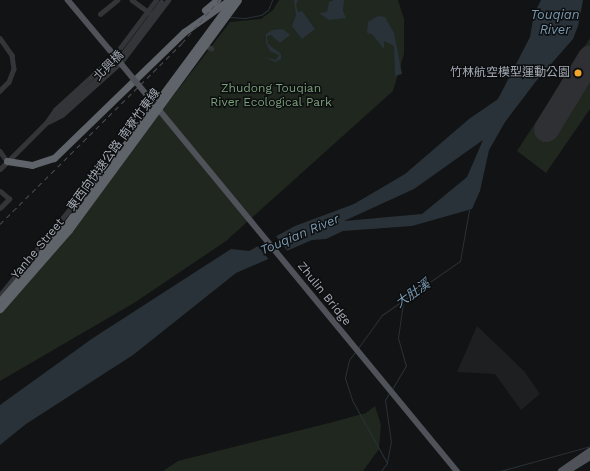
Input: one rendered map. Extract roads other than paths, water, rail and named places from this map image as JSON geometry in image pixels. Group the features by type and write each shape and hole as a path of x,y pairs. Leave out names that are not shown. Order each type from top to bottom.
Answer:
{"highway":[{"path":"7,161 32,164 54,158 182,29 217,0"},
{"path":"124,87 184,32 231,0"},
{"name":"東西向快速公路 南寮竹東線","path":"0,301 65,226 231,0"},
{"name":"東西向快速公路 南寮竹東線","path":"0,309 69,230 238,0"}],"main road":[{"name":"Zhulin Bridge","path":"68,0 458,471"},
{"path":"561,471 590,451"},
{"path":"568,471 590,457"}],"street":[{"path":"100,14 117,0"},
{"path":"132,0 155,17"},
{"path":"46,123 62,115 118,59 168,0"},
{"path":"0,169 46,123 55,110 118,59 148,12 160,1"},
{"name":"北興橋","path":"46,123 118,59 160,1"},
{"path":"0,38 12,55 13,75 0,91"},
{"name":"Yanhe Street","path":"0,295 89,187 195,45 204,44 211,48"},
{"path":"0,152 7,161"},
{"path":"0,208 9,199 1,192"}],"water":[{"path":"294,0 298,0 296,5 298,12 302,11 315,29 302,39 292,26 296,15"},
{"path":"334,0 344,0 343,11 346,18 329,20 319,13 327,12 329,2"},
{"name":"Touqian River","path":"541,0 583,0 578,26 573,39 537,80 505,122 489,150 480,191 472,209 412,226 343,231 326,239 312,240 236,273 133,355 26,424 0,445 0,405 93,338 231,249 249,251 295,226 354,204 405,174 469,119 498,99 530,37 534,14","holes":["483,140 467,177 422,214 344,221 414,189"]},
{"path":"378,16 385,17 394,33 402,74 395,76 394,46 384,41 384,49 372,34 367,33 368,22"},
{"path":"283,29 290,35 280,43 271,35 267,36 268,44 281,54 281,59 275,62 264,57 276,60 279,55 270,51 266,43 266,34 272,30"}],"waterway":[{"path":"229,17 245,18 261,15 268,10 272,0"},
{"name":"大肚溪","path":"358,348 382,315 460,261 469,210"},
{"path":"392,389 406,366 398,338 403,303"},
{"name":"大肚溪","path":"355,352 349,360 345,378 352,400 387,463 381,471"},
{"path":"387,462 391,442 385,400 389,393"},
{"path":"500,471 590,446"}],"railway":[{"path":"0,224 182,43 219,0"}],"place":[{"name":"竹林航空模型運動公園","path":"578,73"}],"park label":[{"name":"Zhudong Touqian River Ecological Park","path":"271,96"}]}
